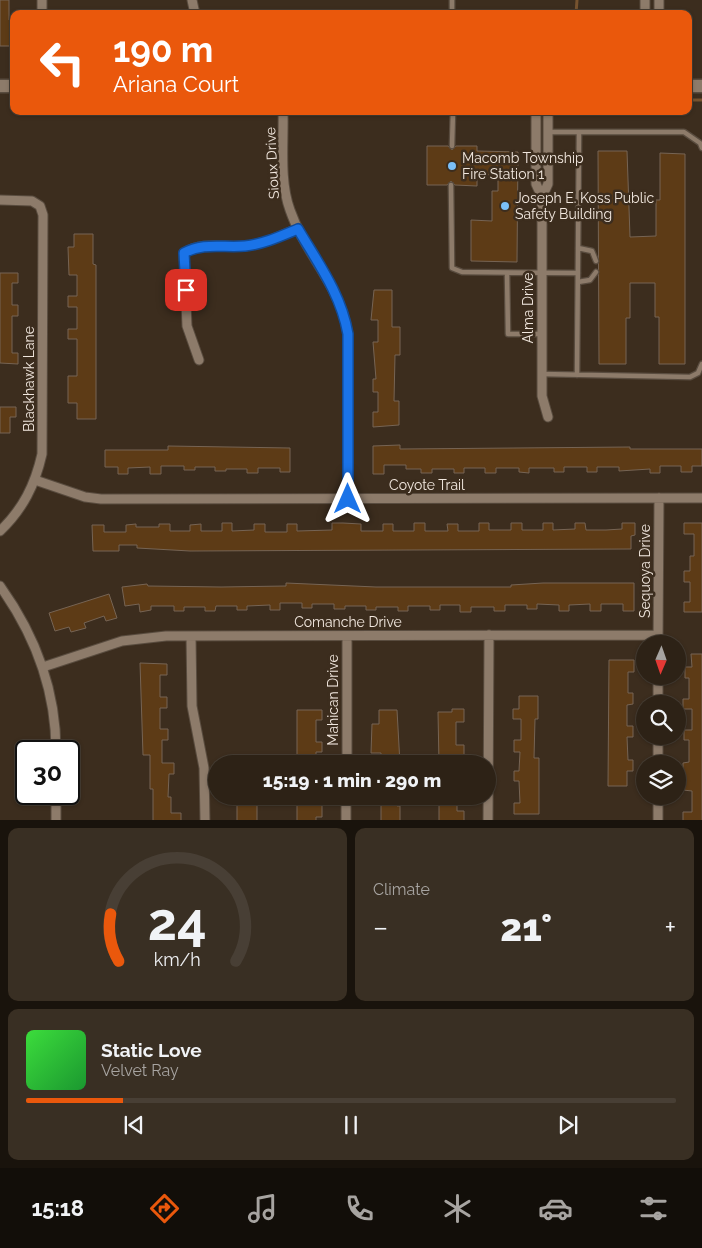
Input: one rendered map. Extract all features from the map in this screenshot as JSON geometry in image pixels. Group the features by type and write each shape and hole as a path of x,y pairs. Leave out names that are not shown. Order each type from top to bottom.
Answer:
{"street":[{"name":"Sioux Drive","path":"283,115 285,190 289,209 298,229 337,295 346,321 348,334 348,499"},
{"name":"Alma Drive","path":"536,115 536,184 542,197"},
{"name":"Alma Drive","path":"548,115 548,184 542,197 541,272 542,396 548,417"},
{"name":"Blackhawk Lane","path":"0,200 32,201 40,206 43,215 42,454 35,480 22,507 0,531"},
{"path":"198,360 187,326 184,253 195,247 256,244 272,240 298,229"},
{"name":"Coyote Trail","path":"35,480 85,497 100,499 702,498"},
{"name":"Sequoya Drive","path":"658,635 659,498"},
{"path":"0,586 23,621 43,668 54,717 55,740"},
{"path":"488,820 489,635"},
{"name":"Comanche Drive","path":"43,668 134,639 192,636 489,635 636,638"},
{"path":"192,636 192,706 204,768 205,820"},
{"name":"Mahican Drive","path":"346,755 347,636"},
{"path":"56,805 56,820"},
{"path":"346,805 346,820"},
{"path":"658,805 658,820"}],"lane":[{"path":"452,146 453,115"},
{"path":"536,137 548,134 579,132 684,132 700,143 702,148"},
{"path":"578,375 579,132"},
{"path":"451,185 452,268 462,272 578,273"},
{"path":"578,248 592,251 596,262"},
{"path":"578,282 590,280 596,272"},
{"path":"507,273 508,334 542,334"},
{"path":"542,374 690,377 698,372 702,364"}],"building":[{"path":"0,0 9,0 10,46 0,46"},
{"name":"Joseph E. Koss Public Safety Building","path":"427,146 448,146 452,150 456,146 477,146 477,151 518,152 517,262 471,261 471,220 492,221 492,191 498,191 498,175 477,175 477,186 455,185 451,181 447,185 427,185"},
{"path":"598,151 627,151 630,237 656,236 656,200 660,200 660,153 685,154 685,364 659,364 659,317 655,317 655,283 630,283 630,318 626,318 626,364 599,364"},
{"path":"74,234 93,234 93,264 96,265 96,419 77,419 77,403 68,403 68,376 77,376 77,339 68,339 68,329 77,329 77,307 68,307 68,296 77,296 77,275 69,275 68,247 74,247"},
{"path":"0,273 18,273 18,283 12,283 12,305 18,305 18,316 12,316 12,353 18,353 18,364 0,363"},
{"path":"374,290 392,290 392,327 400,327 400,355 395,355 394,401 399,401 399,425 373,427 373,412 378,412 378,392 373,392 373,379 376,379 373,342 378,342 378,320 371,320"},
{"path":"0,407 16,407 16,417 10,417 10,433 0,433"},
{"path":"400,445 400,449 630,447 630,449 702,449 702,466 692,466 692,472 681,472 681,466 660,466 660,473 650,473 650,469 619,471 619,467 597,467 597,472 587,472 587,467 564,467 564,472 554,472 554,468 529,468 529,473 519,472 519,468 496,468 496,473 485,473 485,468 464,468 464,473 454,473 454,469 432,469 432,473 421,473 421,469 406,469 406,465 384,465 384,474 373,474 373,446"},
{"path":"168,446 290,448 290,472 280,472 280,468 258,468 258,473 247,473 247,469 215,471 215,467 195,467 195,470 184,470 184,466 161,466 161,474 150,474 150,467 128,468 128,474 118,474 118,467 105,467 105,450 168,450"},
{"path":"222,523 232,523 232,531 254,530 254,524 265,524 265,532 287,532 287,524 297,524 297,531 332,530 332,523 343,523 361,524 361,531 383,531 383,524 393,524 393,531 414,531 414,523 425,523 425,531 448,531 447,524 458,524 458,531 479,531 479,523 489,523 489,530 511,530 511,523 522,523 522,530 543,530 543,523 553,523 553,530 575,529 575,523 585,523 586,530 606,530 622,529 622,523 635,523 635,535 631,536 631,549 190,551 137,548 137,545 119,545 119,551 93,551 92,525 104,525 104,532 126,532 126,525 136,524 136,527 159,527 159,524 170,524 170,531 190,531 190,525 201,524 201,531 222,531"},
{"path":"684,523 702,523 702,612 684,612 684,602 690,602 690,582 684,582 684,571 690,571 690,556 694,556 694,534 684,534"},
{"path":"286,583 376,587 511,587 511,585 543,583 634,583 634,611 623,611 623,604 601,604 601,611 590,611 590,604 569,605 569,611 559,611 559,605 537,604 537,609 527,609 527,605 505,605 505,611 494,611 494,607 471,607 471,612 460,612 460,605 440,605 440,610 430,610 430,606 408,606 408,611 398,611 398,607 376,607 376,610 366,610 366,606 345,606 345,609 334,609 334,604 312,604 312,608 302,608 302,603 280,603 280,610 270,610 270,605 247,606 247,610 237,610 237,606 216,606 215,611 205,611 205,607 184,607 184,611 174,611 174,606 151,606 151,610 140,612 139,604 125,606 122,587 147,584 148,586 286,586"},
{"path":"109,594 117,618 106,621 104,616 84,623 86,628 71,632 69,627 55,631 49,613"},
{"path":"691,654 702,654 702,820 683,820 683,812 692,812 692,791 686,790 686,762 689,762 689,740 686,740 686,730 692,730 692,709 686,709 686,699 689,699 689,678 686,678 686,667 692,667"},
{"path":"609,660 634,660 634,672 628,672 628,693 633,693 633,704 627,705 627,726 633,726 633,737 627,737 628,760 633,760 633,771 627,771 627,786 608,786"},
{"path":"140,663 167,664 167,675 160,675 160,697 167,697 167,708 160,708 160,729 168,729 168,740 162,740 162,763 174,763 174,774 169,774 168,797 171,797 171,813 181,813 181,820 153,820 153,789 150,789 150,755 143,755"},
{"path":"519,696 538,696 538,719 535,719 534,758 539,758 539,814 514,814 514,803 520,803 519,781 514,781 514,771 519,771 520,752 514,752 514,740 521,740 521,719 513,719 513,709 519,709"},
{"path":"452,709 464,709 464,722 456,722 456,745 464,745 464,755 439,755 438,712 452,712"},
{"path":"297,710 322,710 322,720 316,720 316,742 322,742 322,752 316,752 316,755 297,755"},
{"path":"379,710 397,710 400,755 371,753 372,724 379,724"},
{"path":"237,805 257,805 257,820 237,820"},
{"path":"297,805 322,805 322,817 316,817 316,820 297,820"},
{"path":"381,805 400,806 400,820 381,820"},
{"path":"439,805 457,805 457,811 464,811 464,820 439,820"}],"waterway":[{"path":"576,10 577,0"},
{"path":"692,100 702,100"}],"place":[{"name":"Macomb Township Fire Station 1","path":"452,166"},
{"name":"Joseph E. Koss Public Safety Building","path":"505,206"}],"route":[{"path":"186,290 184,253 195,247 247,246 272,240 298,229 337,295 346,321 348,334 348,499"}]}
